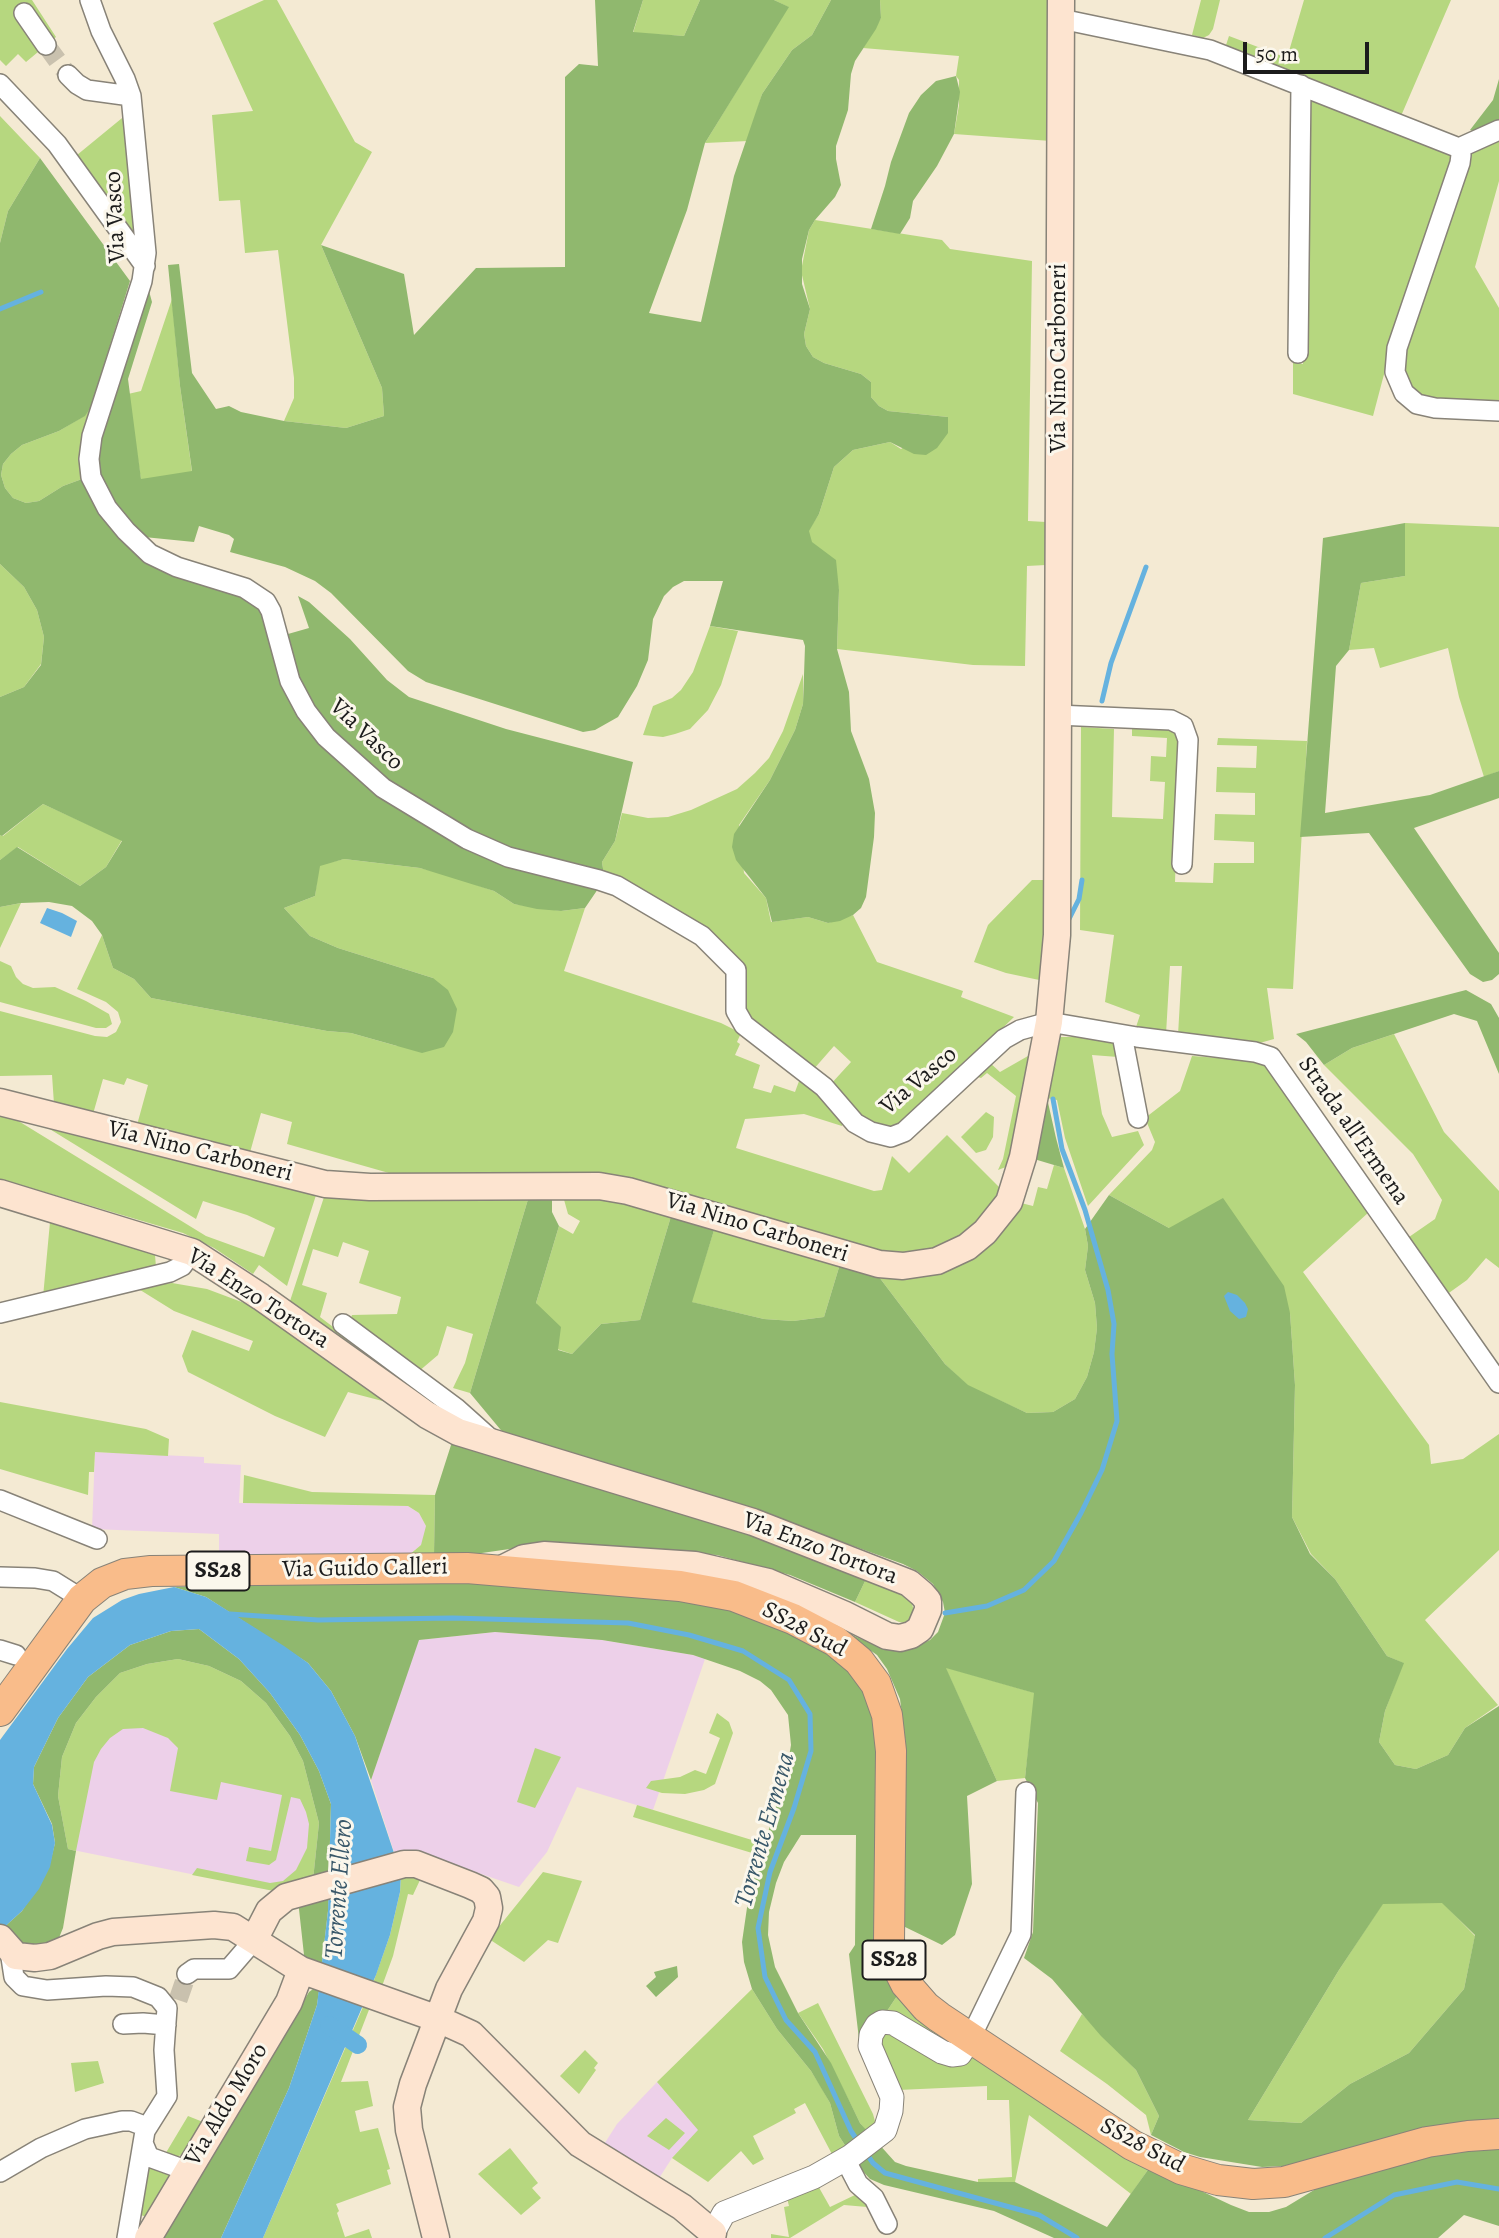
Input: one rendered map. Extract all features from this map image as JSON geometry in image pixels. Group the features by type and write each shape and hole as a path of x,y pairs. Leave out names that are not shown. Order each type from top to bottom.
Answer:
{"main road":[{"name":"Via Nino Carboneri","path":"0,1102 325,1184 382,1187 614,1188 659,1198 873,1262 896,1266 917,1265 943,1259 972,1244 996,1220 1009,1202 1017,1181 1029,1131 1049,1022 1057,935 1061,10"},
{"name":"Via Enzo Tortora","path":"0,1193 192,1252 261,1297 427,1415 458,1432 708,1507 791,1536 909,1583 928,1601 928,1610 920,1629 911,1636 900,1638 887,1636 768,1582 695,1565 537,1556 524,1558 500,1570"},
{"name":"Via Guido Calleri","path":"0,1711 82,1600 102,1583 113,1578 152,1571 452,1568 500,1570"},
{"name":"SS28 Sud","path":"500,1570 680,1586 734,1597 771,1609 815,1630 835,1641 859,1661 881,1694 890,1737 889,1925 892,1955 906,1984 926,2007 970,2039 1132,2145 1181,2169 1218,2180 1253,2184 1284,2182 1427,2142 1499,2134"},
{"path":"254,1940 269,1912 286,1897 404,1864 416,1864 477,1888 489,1901 486,1921 454,1979 407,2106 409,2130 436,2238"},
{"path":"4,1948 22,1958 42,1958 105,1934 214,1924 233,1927 307,1973 438,2019 467,2032 580,2144 682,2207 713,2236"},
{"name":"Via Aldo Moro","path":"148,2238 307,1973"}],"street":[{"name":"Via Vasco","path":"90,0 100,31 131,96 145,240 145,266 140,290 92,436 89,467 97,492 126,531 150,554 177,567 245,588 266,602 271,611 287,674 306,711 326,737 371,778 392,793 483,847 508,857 617,886 702,936 736,970 735,1006 744,1025 824,1087 855,1123 871,1132 891,1137 904,1132 1004,1039 1020,1030 1049,1022"},
{"path":"1061,10 1202,48 1459,148 1499,130"},
{"path":"24,13 46,45"},
{"path":"68,75 88,90 131,96"},
{"path":"0,84 57,144 145,266"},
{"path":"1298,353 1301,85"},
{"path":"1459,148 1460,163 1397,348 1395,372 1404,393 1417,404 1435,408 1499,411"},
{"path":"1057,715 1171,720 1183,726 1188,740 1182,864"},
{"name":"Strada all'Ermena","path":"1049,1022 1122,1035 1255,1052 1271,1057 1499,1382"},
{"path":"1122,1035 1138,1118"},
{"path":"0,1313 170,1272 183,1266 192,1252"},
{"name":"Via Enzo Tortora","path":"343,1324 456,1408 497,1445"},
{"path":"0,1500 97,1539"},
{"path":"0,1577 53,1581 82,1600"},
{"path":"713,2236 724,2213 814,2177 875,2139 888,2123 892,2097 870,2046 871,2035 877,2025 882,2022 893,2023 942,2052 952,2055 960,2053 970,2039 1021,1934 1026,1792"},
{"path":"187,1974 194,1969 227,1970 254,1940"},
{"path":"4,1948 14,1977 19,1984 28,1988 47,1990 133,1987 158,1997 170,2011 164,2050 167,2096 145,2135 127,2238"},
{"path":"122,2024 143,2022 170,2011"},
{"path":"0,2172 41,2148 85,2129 122,2121 131,2122 145,2135 148,2155 188,2171"},
{"path":"848,2157 858,2183 872,2196 887,2224"}],"shaded area":[{"path":"95,1452 204,1457 204,1463 241,1465 239,1503 408,1506 419,1513 426,1526 426,1533 421,1545 409,1555 219,1558 219,1534 92,1529"},
{"path":"495,1632 602,1640 705,1659 653,1810 577,1787 547,1852 519,1887 423,1854 394,1852 371,1780 418,1640"},
{"path":"209,1666 319,1823 313,1880 279,1892 68,1849 62,1757"},
{"path":"657,2082 699,2130 672,2158 656,2183 601,2149 617,2124"}],"green space":[{"path":"0,0 32,0 56,37 26,62 18,54 6,66 0,60"},
{"path":"264,0 277,0 355,142 372,152 321,245 382,388 384,416 346,428 284,421 294,398 294,378 278,250 245,253 240,200 219,201 212,115 253,111 213,23"},
{"path":"595,0 643,0 633,32 684,36 700,0 774,0 789,7 705,143 687,210 649,313 701,322 734,176 762,94 792,50 812,35 831,0 880,0 881,18 855,61 851,74 848,110 836,146 841,185 809,230 802,259 802,284 810,309 804,334 806,346 813,357 861,374 871,382 871,397 879,406 888,411 948,417 948,433 937,448 926,455 914,454 890,442 853,450 834,467 819,514 809,531 812,542 836,560 839,590 837,649 849,692 851,731 869,779 875,813 866,897 861,908 840,921 828,923 808,917 772,922 766,898 736,860 732,847 734,834 770,780 795,730 803,704 805,646 803,640 710,626 723,581 684,581 664,596 653,619 648,660 637,686 618,717 595,730 583,732 426,682 408,671 331,593 315,581 285,567 230,552 234,539 229,535 199,526 194,542 144,537 111,498 100,475 97,459 100,438 149,291 152,302 128,379 141,479 192,471 168,265 179,264 192,373 216,409 229,406 241,412 284,421 346,428 384,416 382,388 321,245 404,274 414,335 476,268 565,267 565,77 579,64 598,66"},
{"path":"643,0 700,0 684,36 633,33"},
{"path":"774,0 831,0 812,35 792,50 762,94 748,141 705,143 788,7"},
{"path":"880,0 1051,0 1051,141 954,134 959,105 959,80 956,76 959,56 863,48 881,18"},
{"path":"1201,0 1220,0 1213,29 1203,38 1192,35"},
{"path":"1304,0 1451,0 1401,116 1225,48 1229,36 1287,58"},
{"path":"956,76 960,92 954,134 937,166 913,201 910,218 900,234 871,229 909,113 921,95 936,81"},
{"path":"1499,79 1499,123 1478,133 1470,130 1493,100"},
{"path":"1306,96 1450,154 1453,159 1397,325 1373,416 1293,394 1293,362 1303,364"},
{"path":"127,114 140,246 77,155"},
{"path":"0,116 40,158 8,211 0,243"},
{"path":"1499,136 1499,181 1475,267 1499,308 1499,405 1419,398 1404,380 1405,347 1472,147"},
{"path":"40,158 130,281 91,407 85,416 59,431 22,445 11,454 3,464 1,475 5,488 13,498 26,503 39,501 63,486 82,479 102,516 261,608 278,669 379,791 600,886 585,908 561,911 514,904 494,891 420,868 344,859 320,866 315,896 284,908 310,936 338,948 433,978 448,990 457,1009 453,1032 444,1047 422,1053 351,1033 327,1031 151,998 134,979 113,968 102,935 92,921 72,906 49,902 0,907 0,860 17,847 80,886 106,867 122,841 43,804 0,835 0,697 24,687 41,665 44,637 37,610 24,587 0,564 0,243 8,211"},
{"path":"815,220 942,240 950,249 1032,261 1028,521 1046,522 1046,565 1027,566 1025,666 973,665 837,649 839,590 827,555 811,542 808,531 819,514 834,467 853,450 890,442 901,449 948,417 888,411 871,397 871,382 861,374 813,357 806,346 804,334 810,309 801,271 809,230"},
{"path":"172,299 192,472 141,480 128,394 141,391"},
{"path":"91,407 79,453 82,479 63,486 39,501 26,503 13,498 5,488 1,475 3,464 11,454 22,445 59,431 84,416"},
{"path":"1405,523 1499,527 1499,771 1484,777 1459,697 1448,648 1380,668 1374,648 1349,650 1361,583 1405,576"},
{"path":"1405,523 1405,576 1361,583 1349,650 1336,666 1325,813 1430,795 1499,771 1499,798 1414,828 1499,953 1499,974 1492,980 1483,982 1470,974 1369,833 1300,837 1323,538"},
{"path":"0,564 24,587 37,610 44,637 41,664 24,687 0,697"},
{"path":"298,596 309,602 350,639 387,680 409,697 506,729 633,762 615,841 602,862 604,875 504,850 401,793 355,756 310,706 290,656 288,634 309,628"},
{"path":"710,626 738,631 721,685 708,710 690,729 663,737 643,735 653,706 672,698 693,672"},
{"path":"803,674 803,704 795,730 770,780 739,825 744,873 766,898 771,922 808,917 828,923 853,915 877,962 963,991 961,997 1014,1017 898,1129 863,1122 830,1085 851,1062 834,1046 813,1070 746,1018 741,963 723,943 710,933 604,875 602,862 615,841 622,813 648,818 668,817 691,810 737,789 755,773 769,758 783,731"},
{"path":"1132,725 1168,726 1180,734 1175,882 1213,883 1214,863 1254,863 1254,842 1214,840 1215,814 1255,815 1255,793 1216,792 1217,767 1256,768 1257,746 1217,745 1218,738 1307,741 1293,989 1267,988 1274,1039 1256,1044 1178,1035 1182,966 1170,966 1166,1034 1135,1030 1140,1015 1105,1002 1114,935 1080,930 1081,727 1114,729 1112,817 1163,819 1165,782 1150,781 1151,756 1166,757 1167,738 1132,736"},
{"path":"43,804 122,840 106,867 80,886 18,847 0,860 0,835 3,836"},
{"path":"344,859 420,868 445,874 494,891 514,904 561,911 585,908 564,971 721,1023 741,1033 735,1055 760,1065 753,1088 771,1093 774,1085 795,1092 802,1073 844,1119 842,1126 804,1114 745,1119 736,1148 874,1191 882,1190 892,1156 909,1173 947,1135 1004,1192 991,1212 946,1248 888,1255 657,1186 403,1177 287,1144 292,1122 261,1113 249,1156 137,1125 148,1085 127,1078 124,1085 103,1079 93,1114 54,1104 52,1075 0,1076 0,1011 95,1036 107,1037 116,1032 121,1022 118,1012 106,1002 77,989 102,935 113,968 134,979 151,998 327,1031 351,1033 397,1046 433,978 338,948 310,936 284,908 315,896 319,865"},
{"path":"1032,880 1045,880 1044,981 1006,973 974,962 988,925"},
{"path":"21,903 0,948 0,907"},
{"path":"0,961 11,966 23,984 33,988 55,987 109,1014 112,1024 106,1028 96,1028 0,1002"},
{"path":"1466,990 1491,1004 1499,1018 1499,1074 1477,1021 1454,1014 1352,1048 1324,1065 1296,1034"},
{"path":"1394,1034 1444,1132 1499,1191 1499,1268 1486,1258 1467,1280 1446,1295 1409,1237 1435,1219 1442,1200 1413,1154 1324,1065 1352,1048"},
{"path":"1057,1037 1115,1043 1118,1057 1092,1055 1102,1114 1112,1137 1138,1131 1144,1145 1088,1206 1065,1138 1057,1100 1047,1098"},
{"path":"1028,1056 1034,1056 1011,1165 998,1170 1003,1159 1016,1096 987,1073 981,1078 975,1076 989,1062 1000,1072"},
{"path":"1192,1056 1259,1061 1269,1067 1369,1212 1303,1272 1429,1445 1431,1464 1463,1459 1499,1434 1499,1550 1425,1620 1498,1705 1465,1728 1448,1755 1416,1769 1395,1765 1379,1742 1385,1711 1403,1663 1387,1656 1335,1579 1311,1554 1292,1517 1295,1385 1290,1313 1169,1228 1109,1195 1152,1150 1155,1142 1145,1118 1180,1091"},
{"path":"1047,1098 1056,1138 1064,1168 1034,1159"},
{"path":"0,1112 206,1236 264,1257 275,1228 247,1215 203,1201 196,1219 35,1120 317,1192 287,1286 259,1265 253,1274 214,1248 183,1233 0,1179"},
{"path":"986,1112 994,1117 993,1137 986,1150 976,1153 961,1137"},
{"path":"1054,1165 1064,1168 1085,1229 1088,1246 1085,1270 1095,1303 1097,1328 1087,1377 1075,1399 1053,1412 1027,1413 968,1386 945,1364 876,1273 896,1276 1021,1203 1033,1206 1038,1187 1047,1189"},
{"path":"325,1194 529,1196 470,1393 453,1388 465,1363 473,1334 447,1326 438,1355 418,1372 350,1321 352,1315 397,1314 401,1297 359,1283 369,1251 343,1242 338,1257 313,1249 302,1285 327,1293 320,1317 450,1416 290,1301"},
{"path":"1109,1195 1169,1228 1223,1198 1284,1286 1290,1313 1295,1385 1292,1517 1310,1554 1335,1579 1387,1656 1404,1663 1385,1711 1379,1742 1395,1765 1416,1769 1448,1755 1465,1728 1499,1706 1499,2122 1284,2166 1262,2167 1200,2157 1151,2135 1159,2116 1136,2070 1101,2036 1052,1979 1024,1958 1033,1932 1038,1803 1025,1778 1034,1693 946,1668 997,1781 967,1796 972,1884 955,1935 942,1945 903,1926 906,1745 900,1699 887,1669 877,1655 843,1631 884,1649 915,1647 930,1640 938,1632 945,1613 943,1602 933,1584 903,1564 723,1499 505,1435 470,1393 529,1196 552,1196 552,1212 559,1226 536,1303 561,1327 558,1350 572,1354 601,1324 640,1320 672,1213 715,1227 692,1302 764,1319 793,1321 824,1317 840,1264 876,1273 945,1364 968,1385 1027,1413 1053,1412 1075,1399 1087,1377 1097,1328 1095,1303 1085,1270 1088,1246 1085,1229","holes":["1442,1903 1475,1935 1464,1989 1409,2053 1350,2084 1301,2123 1248,2120 1339,1970 1383,1904"]},
{"path":"563,1196 617,1198 672,1213 640,1320 601,1324 572,1354 557,1349 536,1303 559,1226 573,1234 580,1221 568,1214"},
{"path":"50,1222 146,1249 155,1255 156,1267 43,1297"},
{"path":"715,1227 840,1264 824,1317 793,1321 764,1319 691,1302"},
{"path":"172,1283 207,1289 247,1304 267,1315 394,1404 348,1392 325,1437 275,1416 188,1372 182,1356 192,1330 249,1351 253,1341 174,1311 137,1288"},
{"path":"0,1402 146,1429 169,1439 168,1456 95,1452 94,1472 89,1472 88,1495 0,1469"},
{"path":"452,1442 748,1529 867,1577 855,1602 790,1575 717,1555 544,1544 475,1554 434,1554 435,1495"},
{"path":"244,1475 312,1492 435,1495 434,1554 409,1555 421,1545 426,1526 419,1513 408,1506 243,1503"},
{"path":"867,1577 911,1601 915,1614 912,1620 899,1622 855,1602"},
{"path":"466,1580 697,1599 770,1622 829,1652 859,1681 874,1716 899,1993 887,2011 880,2013 860,2048 849,1954 855,1945 856,1835 801,1835 784,1862 776,1883 769,1912 768,1935 775,1967 798,2013 831,2063 860,2123 895,2162 978,2182 1015,2182 1107,2227 1150,2167 1249,2212 1269,2212 1286,2207 1319,2187 1404,2161 1499,2145 1499,2226 1464,2215 1438,2238 1054,2238 994,2211 884,2185 870,2179 839,2136 830,2103 811,2071 777,2029 752,1989 744,1962 742,1942 749,1894 786,1774 791,1745 788,1715 771,1690 740,1671 693,1655 602,1640 495,1632 419,1640 371,1780 355,1736 331,1691 308,1663 206,1597 174,1587"},
{"path":"199,1629 239,1659 270,1693 300,1735 319,1771 331,1804 329,1875 313,1880 319,1823 303,1761 290,1736 266,1703 241,1681 209,1666 178,1659 147,1664 120,1673 96,1697 76,1723 62,1757 58,1796 68,1849 76,1851 63,1928 56,1945 29,1953 2,1929 22,1911 49,1867 55,1843 52,1824 33,1784 34,1767 58,1718 88,1677 130,1645 171,1631"},
{"path":"178,1659 209,1666 241,1681 266,1703 290,1736 303,1761 319,1823 313,1880 279,1892 192,1875 197,1868 270,1883 283,1881 296,1870 307,1848 309,1824 306,1812 300,1799 291,1797 276,1860 269,1865 246,1861 249,1847 271,1851 282,1795 221,1782 217,1800 170,1791 178,1748 168,1738 143,1728 123,1729 101,1749 94,1762 76,1851 68,1849 58,1796 62,1757 76,1723 96,1697 120,1673 147,1664"},
{"path":"945,1667 1035,1693 1025,1778 997,1781"},
{"path":"717,1713 729,1722 733,1733 715,1784 704,1790 685,1794 662,1793 646,1788 651,1781 680,1777 695,1770 706,1774 720,1738 709,1733"},
{"path":"535,1748 561,1757 535,1808 517,1802"},
{"path":"637,1805 765,1844 762,1856 633,1817"},
{"path":"543,1872 582,1881 558,1943 548,1940 524,1962 489,1939"},
{"path":"401,1874 420,1880 413,1895 408,1894 393,1956 381,1989 372,1986 390,1935 400,1892"},
{"path":"329,1890 321,1972 305,1964 298,1900"},
{"path":"1442,1902 1475,1936 1464,1989 1409,2053 1350,2084 1301,2123 1248,2120 1383,1903"},
{"path":"677,1966 678,1977 656,1997 646,1986 656,1977 654,1972"},
{"path":"320,1984 317,2005 289,2088 221,2238 164,2238 309,1992"},
{"path":"752,1989 777,2029 821,2087 830,2103 839,2136 848,2150 834,2158 805,2103 794,2109 796,2113 753,2136 764,2159 753,2165 741,2151 708,2182 672,2158 698,2130 657,2082"},
{"path":"899,1993 959,2044 953,2046 887,2011"},
{"path":"366,2000 372,2002 341,2082 368,2081 373,2106 355,2111 360,2132 378,2128 390,2169 387,2170 391,2184 336,2204 345,2237 369,2229 372,2238 263,2238"},
{"path":"818,2003 873,2114 876,2125 869,2134 860,2123 823,2049 798,2013"},
{"path":"1082,2014 1136,2070 1159,2116 1151,2135 1146,2115 1060,2051"},
{"path":"884,2032 974,2053 1150,2167 1131,2194 1029,2115 1015,2182 978,2182 978,2179 1012,2177 1009,2100 987,2100 987,2086 898,2090 879,2037"},
{"path":"585,2050 598,2063 579,2094 560,2076"},
{"path":"98,2061 104,2083 75,2092 71,2063"},
{"path":"188,2116 203,2122 185,2152 176,2158 164,2156"},
{"path":"666,2118 685,2133 669,2150 647,2136"},
{"path":"510,2148 538,2183 532,2188 541,2198 521,2215 478,2174"},
{"path":"147,2163 173,2172 147,2217 137,2214"},
{"path":"817,2184 830,2207 857,2194 868,2205 844,2205 790,2238 771,2238 771,2234 789,2237 784,2207 789,2206 787,2198"}],"water":[{"path":"47,908 77,921 71,937 40,923"},
{"path":"1228,1292 1237,1295 1245,1303 1248,1309 1246,1317 1239,1319 1230,1311 1224,1296"},
{"name":"Torrente Ellero","path":"174,1587 206,1597 284,1646 308,1663 331,1691 355,1736 401,1874 400,1892 390,1935 376,1975 263,2238 221,2238 289,2088 317,2005 328,1911 331,1804 319,1771 300,1735 270,1693 239,1659 199,1629 171,1631 130,1645 88,1677 58,1718 34,1767 33,1784 52,1825 55,1843 50,1867 39,1889 22,1911 0,1931 0,1740 93,1618 122,1600"}],"waterway":[{"path":"0,309 41,292"},
{"path":"1102,701 1111,663 1146,567"},
{"path":"1067,923 1079,899 1082,880"},
{"path":"945,1613 987,1606 1024,1590 1054,1561 1102,1470 1117,1421 1112,1354 1114,1324 1108,1290 1085,1210 1062,1149 1053,1099"},
{"name":"Torrente Ermena","path":"230,1614 318,1620 453,1618 628,1623 689,1635 743,1651 789,1680 810,1714 811,1751 794,1808 770,1872 758,1928 765,1977 786,2020 815,2052 859,2143"},
{"path":"329,2025 358,2045"},
{"name":"Torrente Ermena","path":"866,2153 885,2173 1039,2215 1077,2238"},
{"name":"Torrente Ermena","path":"1325,2238 1394,2195 1457,2182 1499,2189"}],"tunnel":[{"path":"46,45 68,75"},
{"path":"178,2000 187,1974"}]}
